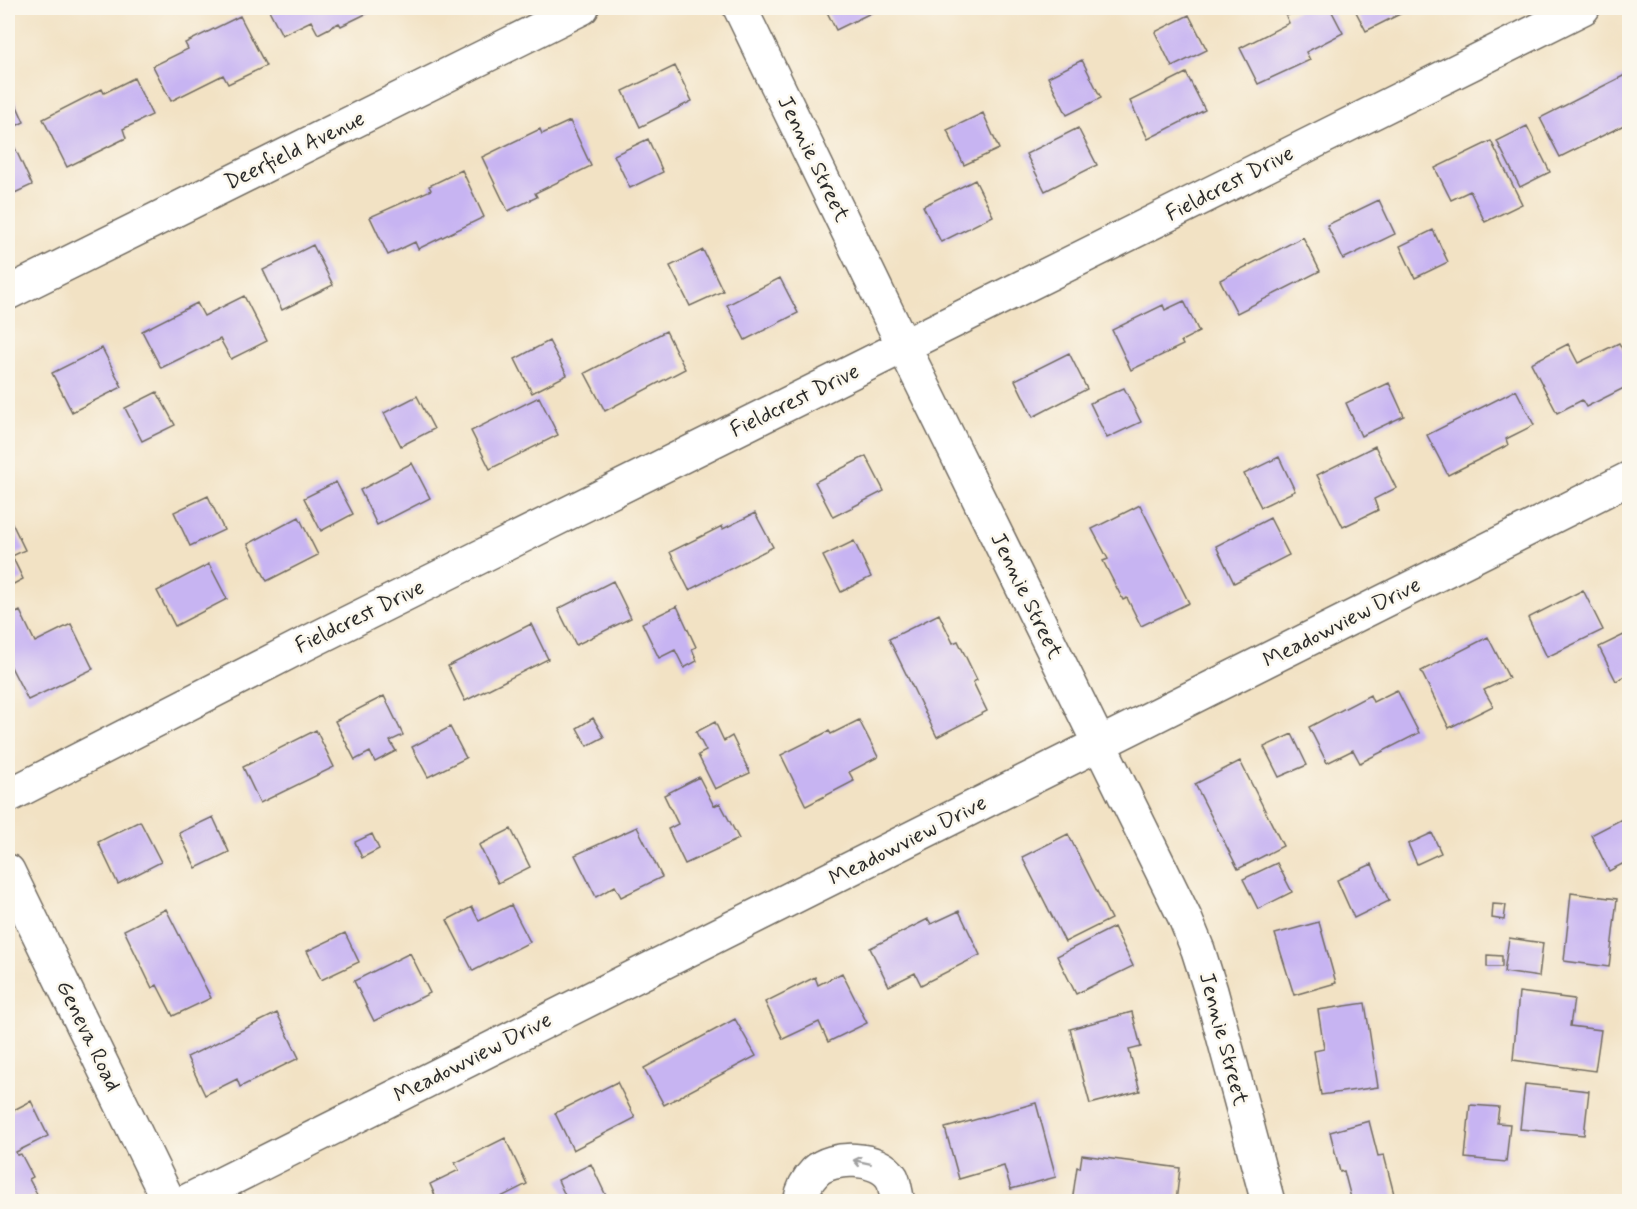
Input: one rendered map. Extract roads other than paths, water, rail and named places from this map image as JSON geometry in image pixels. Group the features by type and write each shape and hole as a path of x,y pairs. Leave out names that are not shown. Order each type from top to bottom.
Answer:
{"street":[{"name":"Deerfield Avenue","path":"8,293 582,8"},
{"name":"Jennie Street","path":"740,8 1185,918 1198,950 1268,1202"},
{"name":"Fieldcrest Drive","path":"8,796 305,644 1583,8"},
{"name":"Meadowview Drive","path":"185,1202 1629,478"},
{"name":"Geneva Road","path":"8,871 169,1202"},
{"path":"800,1202 802,1191 815,1172 832,1162 855,1160 876,1165 892,1178 898,1202"}]}
